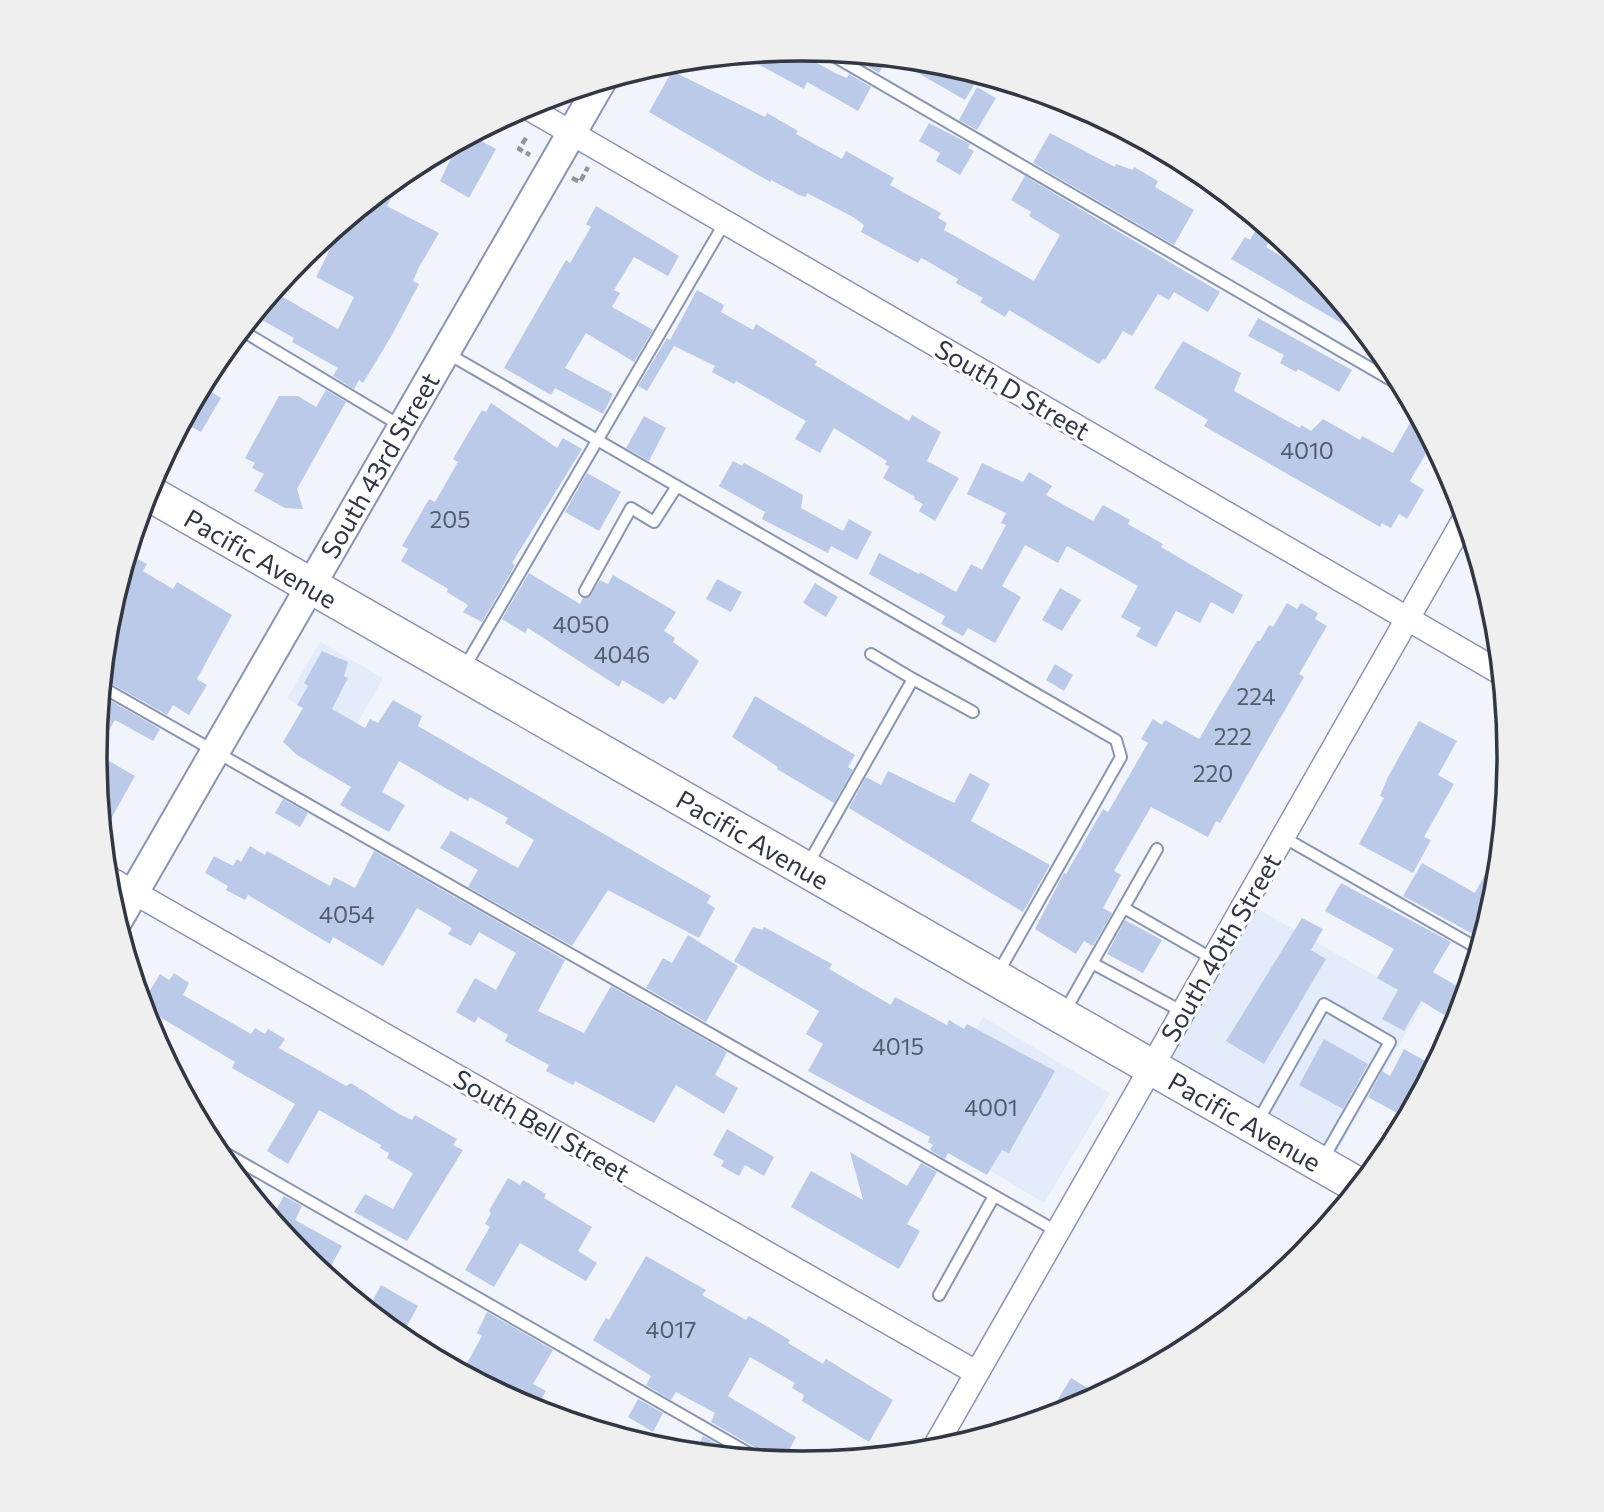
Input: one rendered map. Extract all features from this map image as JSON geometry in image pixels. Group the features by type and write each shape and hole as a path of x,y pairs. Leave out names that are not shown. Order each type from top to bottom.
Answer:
{"main road":[{"name":"Pacific Avenue","path":"157,498 1351,1181"}],"street":[{"name":"South 43rd Street","path":"125,909 213,751 595,93"},
{"name":"South D Street","path":"538,113 1491,667"},
{"name":"South 40th Street","path":"941,1436 1459,529"},
{"name":"South Bell Street","path":"120,885 977,1373"}],"lane":[{"path":"846,63 1383,376"},
{"path":"462,673 725,222"},
{"path":"250,335 402,426"},
{"path":"445,352 1116,740 1121,757 995,978"},
{"path":"585,591 631,508 654,522 677,486"},
{"path":"871,654 973,712"},
{"path":"804,869 913,679"},
{"path":"111,692 1058,1232"},
{"path":"1283,837 1471,944"},
{"path":"1062,1016 1157,849"},
{"path":"1124,908 1213,959"},
{"path":"1092,963 1183,1012"},
{"path":"1254,1126 1324,1004 1390,1042 1320,1164"},
{"path":"237,1160 739,1447"},
{"path":"939,1295 995,1196"}],"path":[{"path":"526,138 519,149 531,156"}],"shaded area":[{"path":"320,642 383,678 351,735 287,698"},
{"path":"1246,902 1423,1003 1328,1168 1151,1068"},
{"path":"983,1017 1110,1093 1044,1203 917,1127"}],"building":[{"path":"814,62 847,78 849,74 871,87 858,111 807,82 804,89 756,63"},
{"path":"865,65 883,66 879,73"},
{"path":"914,71 975,83 965,100"},
{"path":"676,73 765,117 767,113 798,131 796,134 842,159 846,151 894,178 890,185 941,213 938,218 947,223 944,230 1034,281 1060,235 1029,216 1031,212 1011,200 1025,176 1220,292 1208,312 1174,292 1169,300 1158,294 1132,336 1123,331 1105,360 1099,364 1009,310 1005,317 980,302 983,298 956,283 958,279 927,261 921,258 918,263 861,232 864,225 853,217 807,193 806,197 799,195 771,180 770,182 649,112 670,74"},
{"path":"977,87 996,98 977,130 959,120"},
{"path":"929,123 970,144 968,148 974,151 960,175 936,161 940,153 919,141"},
{"path":"1050,133 1115,167 1116,164 1133,170 1134,167 1158,181 1155,187 1194,210 1174,245 1033,163"},
{"path":"481,141 496,149 469,198 440,181 455,154"},
{"path":"393,195 387,206 439,233 418,269 413,281 419,284 392,335 363,383 359,380 354,389 333,376 338,368 292,342 294,338 262,320 282,296 338,329 354,297 316,277 332,245"},
{"path":"596,206 679,256 668,276 634,257 614,290 620,293 612,307 653,330 634,362 586,333 565,368 613,394 603,414 555,388 551,395 504,368 566,260 570,263 591,227 586,224"},
{"path":"1256,230 1269,242 1266,247 1293,265 1348,327 1231,259 1245,237 1250,240"},
{"path":"697,290 724,305 721,312 753,330 756,324 817,361 815,365 909,421 912,415 941,432 927,461 959,478 935,521 919,511 923,504 914,499 915,497 883,478 889,467 885,464 887,461 834,428 820,453 795,439 806,421 736,381 734,384 712,372 715,366 674,346 647,391 638,386 667,338 670,340"},
{"path":"1258,318 1352,370 1339,392 1298,369 1296,372 1280,363 1284,355 1248,336"},
{"path":"1183,341 1241,373 1234,391 1300,428 1301,425 1311,431 1323,419 1360,440 1362,436 1393,453 1411,422 1427,452 1410,481 1424,490 1407,519 1399,514 1391,528 1382,523 1380,527 1204,426 1208,420 1154,388"},
{"path":"326,390 346,402 297,489 303,509 285,508 254,491 264,474 252,468 255,463 245,458 279,396 298,396 316,407"},
{"path":"211,392 221,398 201,432 191,426"},
{"path":"491,403 557,448 563,438 582,449 512,563 515,565 482,622 463,612 468,605 447,592 448,589 401,561 408,549 402,546 429,499 435,502 458,462 453,459 482,410 486,412"},
{"path":"644,416 666,428 649,461 626,448"},
{"path":"733,461 742,466 744,463 803,495 801,508 843,531 849,519 872,532 857,560 831,546 828,553 762,519 765,512 719,486"},
{"path":"982,463 1023,482 1029,472 1052,486 1046,495 1093,521 1103,505 1130,520 1128,524 1163,544 1161,547 1243,595 1233,614 1211,602 1200,623 1176,611 1156,647 1136,636 1141,628 1121,617 1138,586 1067,546 1058,563 1025,545 1002,586 1021,597 995,643 968,628 963,636 941,624 945,616 869,574 879,553 956,592 971,564 982,570 1006,525 1001,523 1006,513 967,494"},
{"path":"587,473 621,492 599,531 565,512"},
{"path":"136,558 147,564 143,571 173,589 177,582 232,615 197,679 207,685 189,715 173,705 167,715 111,684 121,620"},
{"path":"529,573 580,604 583,598 591,595 600,580 608,584 613,575 676,612 664,631 675,638 673,642 699,661 675,700 670,697 663,704 622,680 619,687 528,628 525,633 502,619"},
{"path":"717,579 742,592 731,612 706,599"},
{"path":"815,583 838,597 826,617 803,603"},
{"path":"1060,588 1081,600 1062,631 1042,620"},
{"path":"1287,603 1297,609 1301,603 1318,613 1315,619 1327,626 1299,674 1304,677 1220,823 1216,821 1208,837 1151,807 1114,871 1121,875 1103,908 1112,913 1093,946 1084,941 1076,954 1035,929 1064,873 1066,874 1103,809 1108,812 1148,743 1141,739 1153,719 1162,725 1165,720 1199,739 1257,641 1260,641 1269,625 1273,627"},
{"path":"322,651 348,662 344,676 348,678 332,709 365,728 370,719 378,723 393,700 422,716 418,726 711,896 707,903 715,908 699,938 608,890 572,946 468,887 478,870 440,848 451,831 518,868 534,840 505,823 508,818 470,797 468,801 399,761 382,792 405,805 389,832 340,805 351,787 297,755 283,742 303,708 297,705 308,686 304,683"},
{"path":"1055,664 1073,675 1064,691 1046,680"},
{"path":"755,696 855,755 848,767 853,770 834,803 777,769 778,767 732,737"},
{"path":"110,700 160,729 153,741 115,720 108,731"},
{"path":"1419,721 1457,741 1438,775 1454,784 1424,837 1431,840 1413,873 1359,844 1384,798 1380,796 1388,777"},
{"path":"107,760 135,776 111,819"},
{"path":"888,771 954,803 970,773 990,784 971,821 1050,865 1023,912 849,808 866,777 881,785"},
{"path":"283,799 308,813 300,827 275,813"},
{"path":"250,846 265,855 267,851 330,886 334,877 355,888 374,851 565,960 538,1011 584,1033 611,986 727,1052 715,1075 738,1088 724,1114 676,1085 654,1123 575,1081 573,1085 546,1071 549,1065 505,1041 508,1035 478,1017 475,1023 456,1012 475,978 496,990 516,953 479,932 471,946 448,934 452,928 417,908 383,966 333,937 330,944 248,895 245,900 226,890 228,886 205,873 214,856 233,866 237,859 241,862"},
{"path":"1422,863 1475,893 1487,872 1473,934 1403,896"},
{"path":"1341,883 1451,942 1433,972 1457,986 1446,1016 1421,1001 1404,1031 1382,1019 1398,990 1377,978 1394,949 1325,911"},
{"path":"1302,918 1323,929 1311,950 1326,959 1264,1064 1226,1041"},
{"path":"1125,920 1162,940 1143,973 1107,954"},
{"path":"753,927 762,930 764,927 832,964 829,969 891,1005 895,997 947,1025 949,1020 964,1029 967,1024 1055,1071 1009,1153 1002,1150 987,1175 948,1153 945,1159 930,1150 933,1145 928,1142 930,1137 808,1071 823,1044 806,1034 819,1011 734,961"},
{"path":"688,935 738,966 706,1022 646,988 663,958 672,963"},
{"path":"174,973 189,983 183,995 251,1034 255,1028 265,1034 268,1029 285,1039 279,1048 346,1086 351,1083 399,1114 412,1120 415,1115 457,1139 453,1145 463,1150 407,1241 354,1212 365,1194 393,1209 413,1173 387,1158 389,1153 380,1148 381,1145 319,1110 288,1164 267,1151 295,1104 232,1068 235,1062 158,1016 149,992 160,974 169,980"},
{"path":"1324,1039 1368,1064 1343,1109 1299,1085"},
{"path":"1404,1049 1426,1061 1398,1113 1368,1097 1382,1071 1390,1076"},
{"path":"727,1129 774,1157 764,1176 745,1165 739,1176 721,1166 724,1161 713,1155"},
{"path":"850,1152 907,1186 921,1163 937,1172 907,1224 920,1231 899,1269 791,1207 811,1171 863,1200"},
{"path":"508,1178 520,1185 523,1180 546,1194 544,1198 592,1227 578,1251 597,1263 586,1281 520,1243 494,1287 465,1270 490,1227 485,1224 491,1213 489,1211"},
{"path":"284,1196 302,1206 295,1220 342,1246 331,1266 311,1247 276,1210"},
{"path":"646,1256 706,1290 702,1295 746,1320 749,1316 790,1340 788,1343 823,1364 826,1359 893,1400 869,1442 802,1401 804,1395 792,1388 795,1383 750,1357 728,1396 796,1437 789,1450 758,1449 711,1422 715,1413 676,1392 671,1400 646,1385 651,1376 593,1340 606,1318 609,1320"},
{"path":"381,1285 418,1306 406,1327 372,1302"},
{"path":"487,1312 553,1350 533,1384 546,1391 541,1400 466,1364 482,1336 477,1333"},
{"path":"1071,1378 1088,1389 1068,1398 1056,1402"},
{"path":"638,1399 663,1413 653,1432 628,1417"},
{"path":"703,1436 720,1446 711,1445 700,1443"}]}
